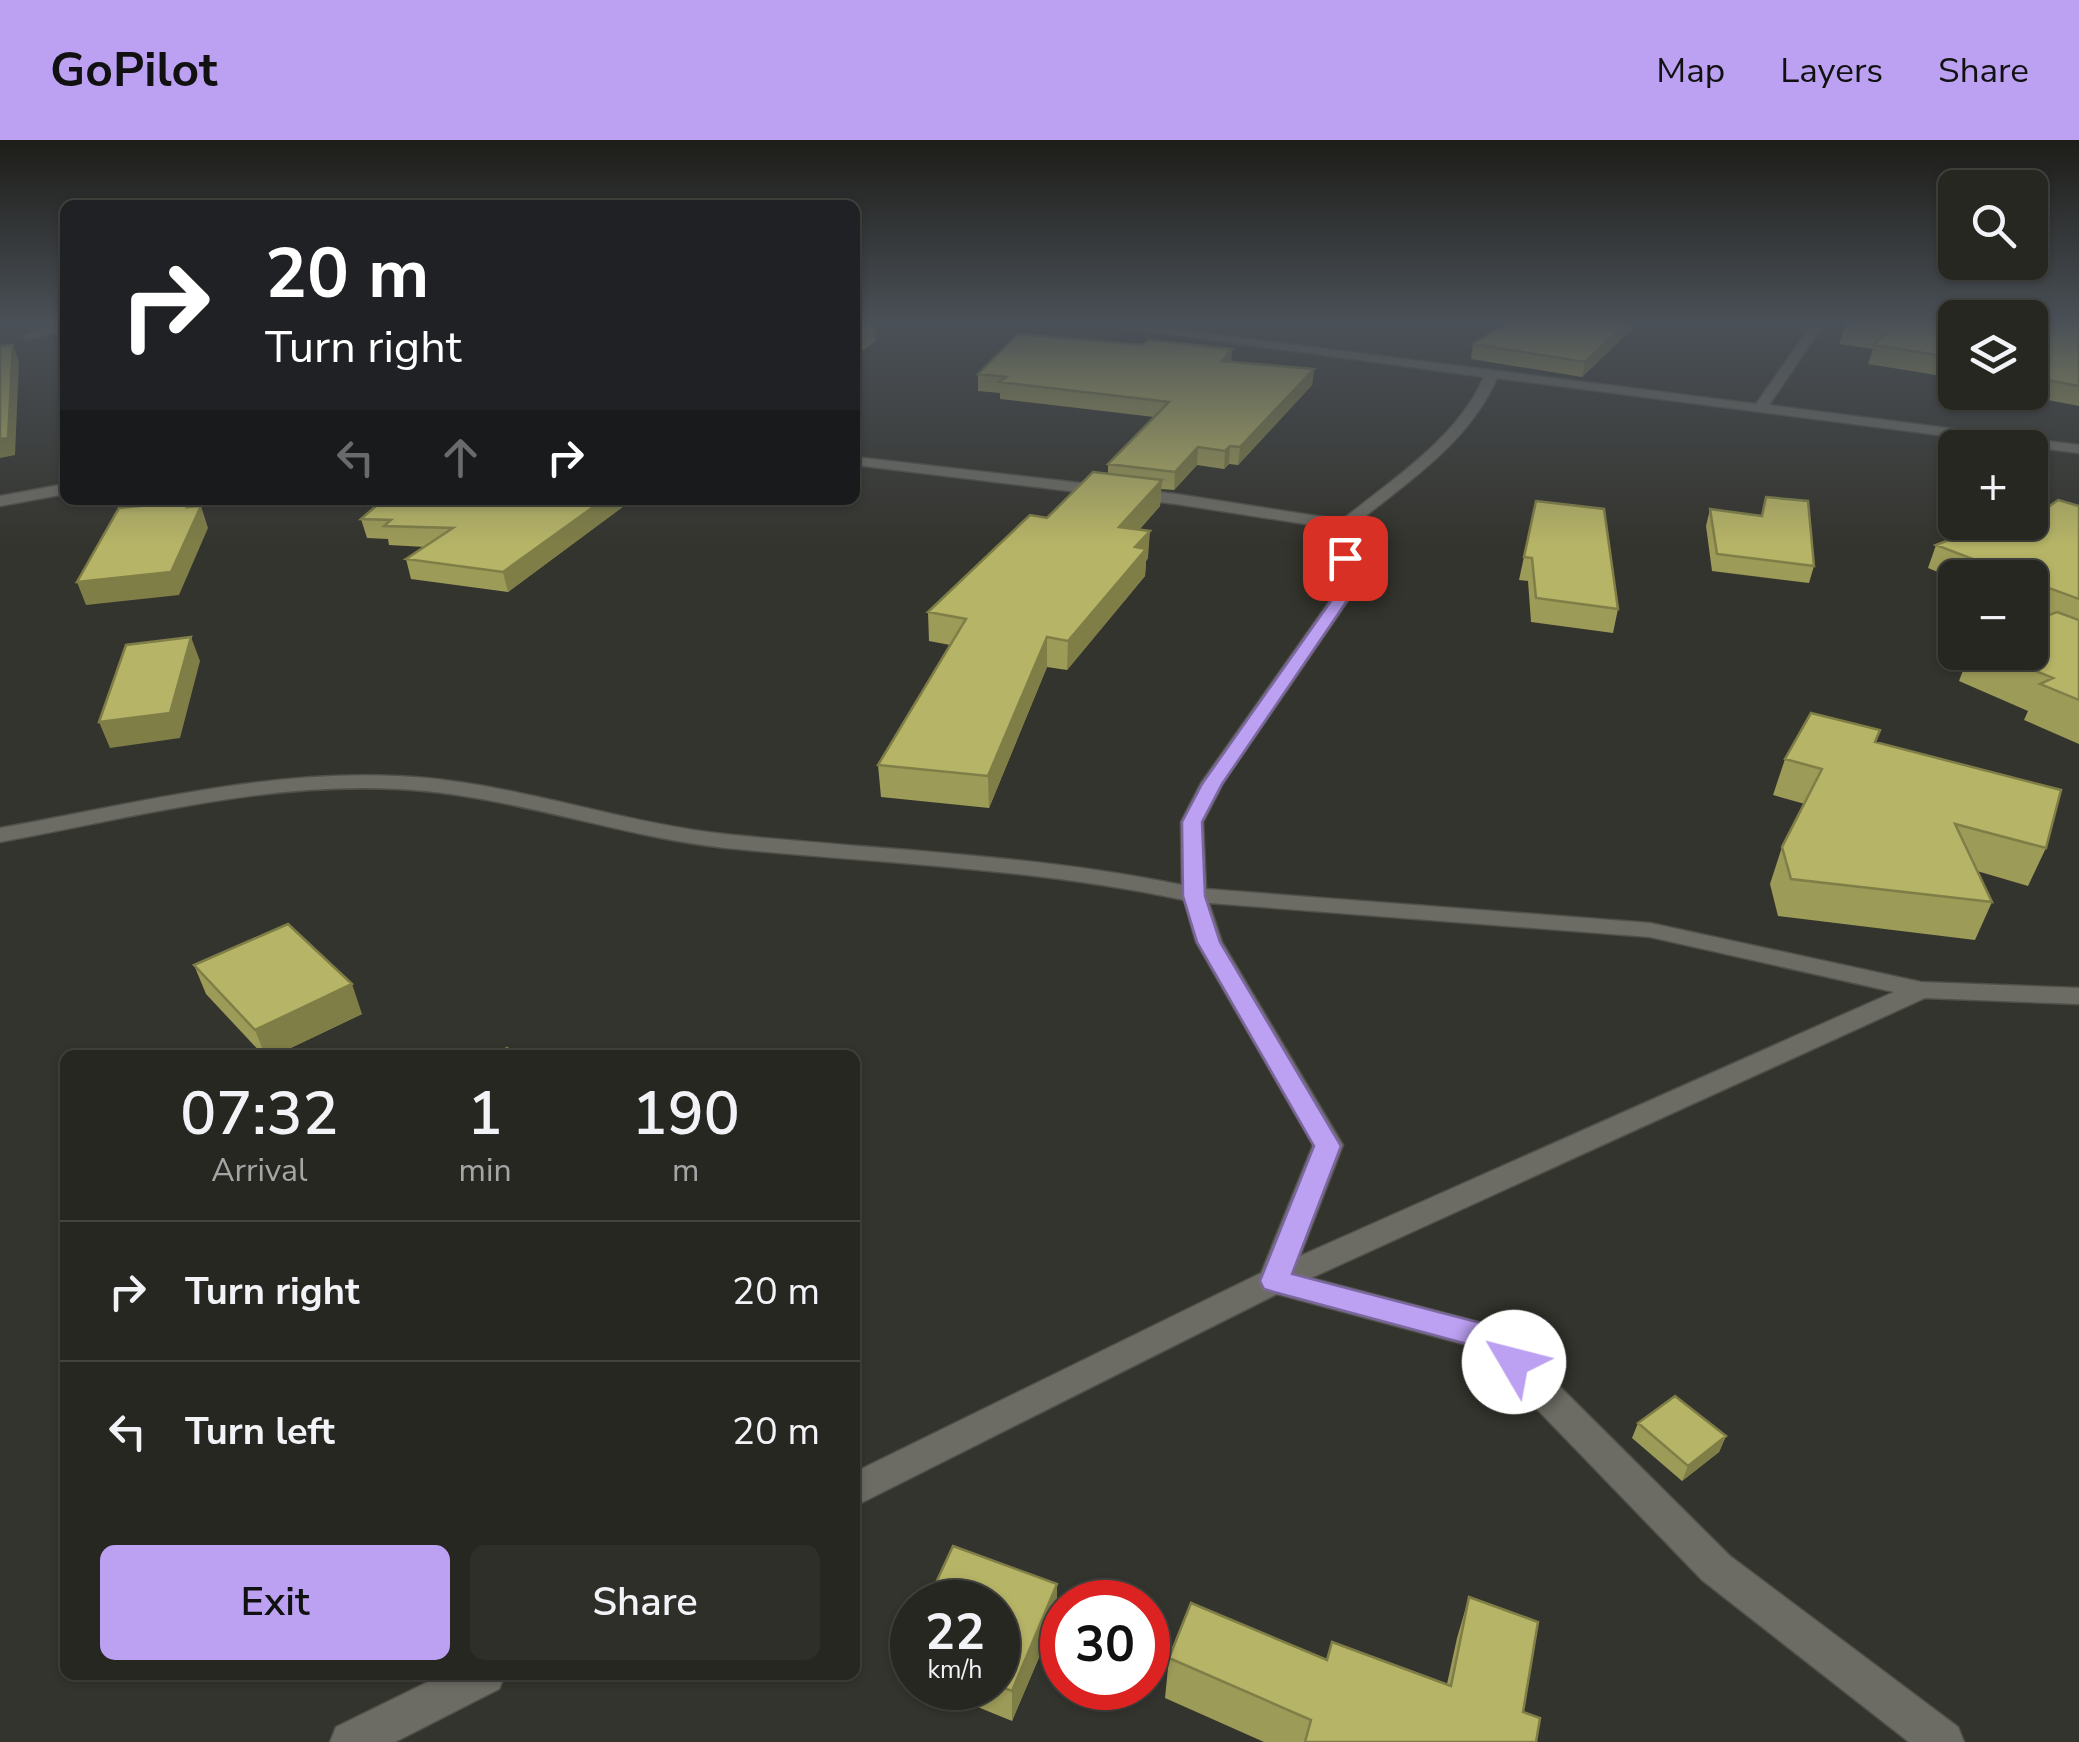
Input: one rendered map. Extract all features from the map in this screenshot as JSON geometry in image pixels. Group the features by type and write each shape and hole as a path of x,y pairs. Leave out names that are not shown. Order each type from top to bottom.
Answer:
{"street":[{"path":"860,463 1176,499 1345,525 1444,442 1484,396"},
{"path":"1664,396 2079,449"},
{"path":"1760,408 1768,396"},
{"path":"0,501 60,490"},
{"path":"1274,1281 1328,1146 1209,942 1194,896 1192,822 1212,784 1346,592 1345,525"},
{"path":"0,835 285,784 398,782 503,797 718,840 1108,877 1194,896 1650,930 1921,990 2079,996"},
{"path":"860,1488 1274,1281 1921,990"},
{"path":"1274,1281 1489,1337 1716,1568 1942,1742"},
{"path":"351,1742 475,1680"}],"building":[{"path":"0,396 10,396 8,438 0,439"},
{"path":"1116,396 1289,396 1240,447 1230,446 1225,451 1198,447 1175,472 1108,464 1169,402"},
{"path":"1093,472 1162,480 1119,527 1150,531 1135,547 1146,549 1068,641 1047,637 988,776 878,765 966,619 928,612 1030,515 1047,518"},
{"path":"1766,497 1808,501 1814,566 1717,554 1710,509 1762,516"},
{"path":"2058,500 2079,506 2079,599 2048,588 2048,560 1975,560 1936,545 1949,540 2048,540 2048,507"},
{"path":"1536,501 1604,509 1618,609 1536,598 1532,558 1524,557"},
{"path":"377,505 596,505 503,572 406,559 453,528 384,526 391,520 361,519"},
{"path":"201,506 171,572 77,582 119,508"},
{"path":"2057,612 2079,620 2079,700 2040,684 2053,678 2034,670 2048,670 2048,615"},
{"path":"191,637 170,713 99,722 126,645"},
{"path":"1811,713 1880,730 1875,742 2061,790 2046,848 1955,824 1992,902 1791,879 1782,847 1822,769 1785,759"},
{"path":"288,924 352,984 255,1030 194,965"},
{"path":"1675,1396 1726,1436 1688,1466 1638,1423"},
{"path":"953,1546 1046,1580 1040,1580 1040,1624 1020,1672 1020,1580 937,1580"},
{"path":"1469,1597 1538,1622 1523,1712 1540,1718 1536,1742 1305,1742 1311,1720 1170,1656 1191,1603 1327,1660 1332,1642 1451,1686"}],"route":[{"path":"1345,558 1346,592 1280,682 1212,784 1192,822 1194,896 1209,942 1328,1146 1274,1281 1489,1337 1514,1362"}]}
